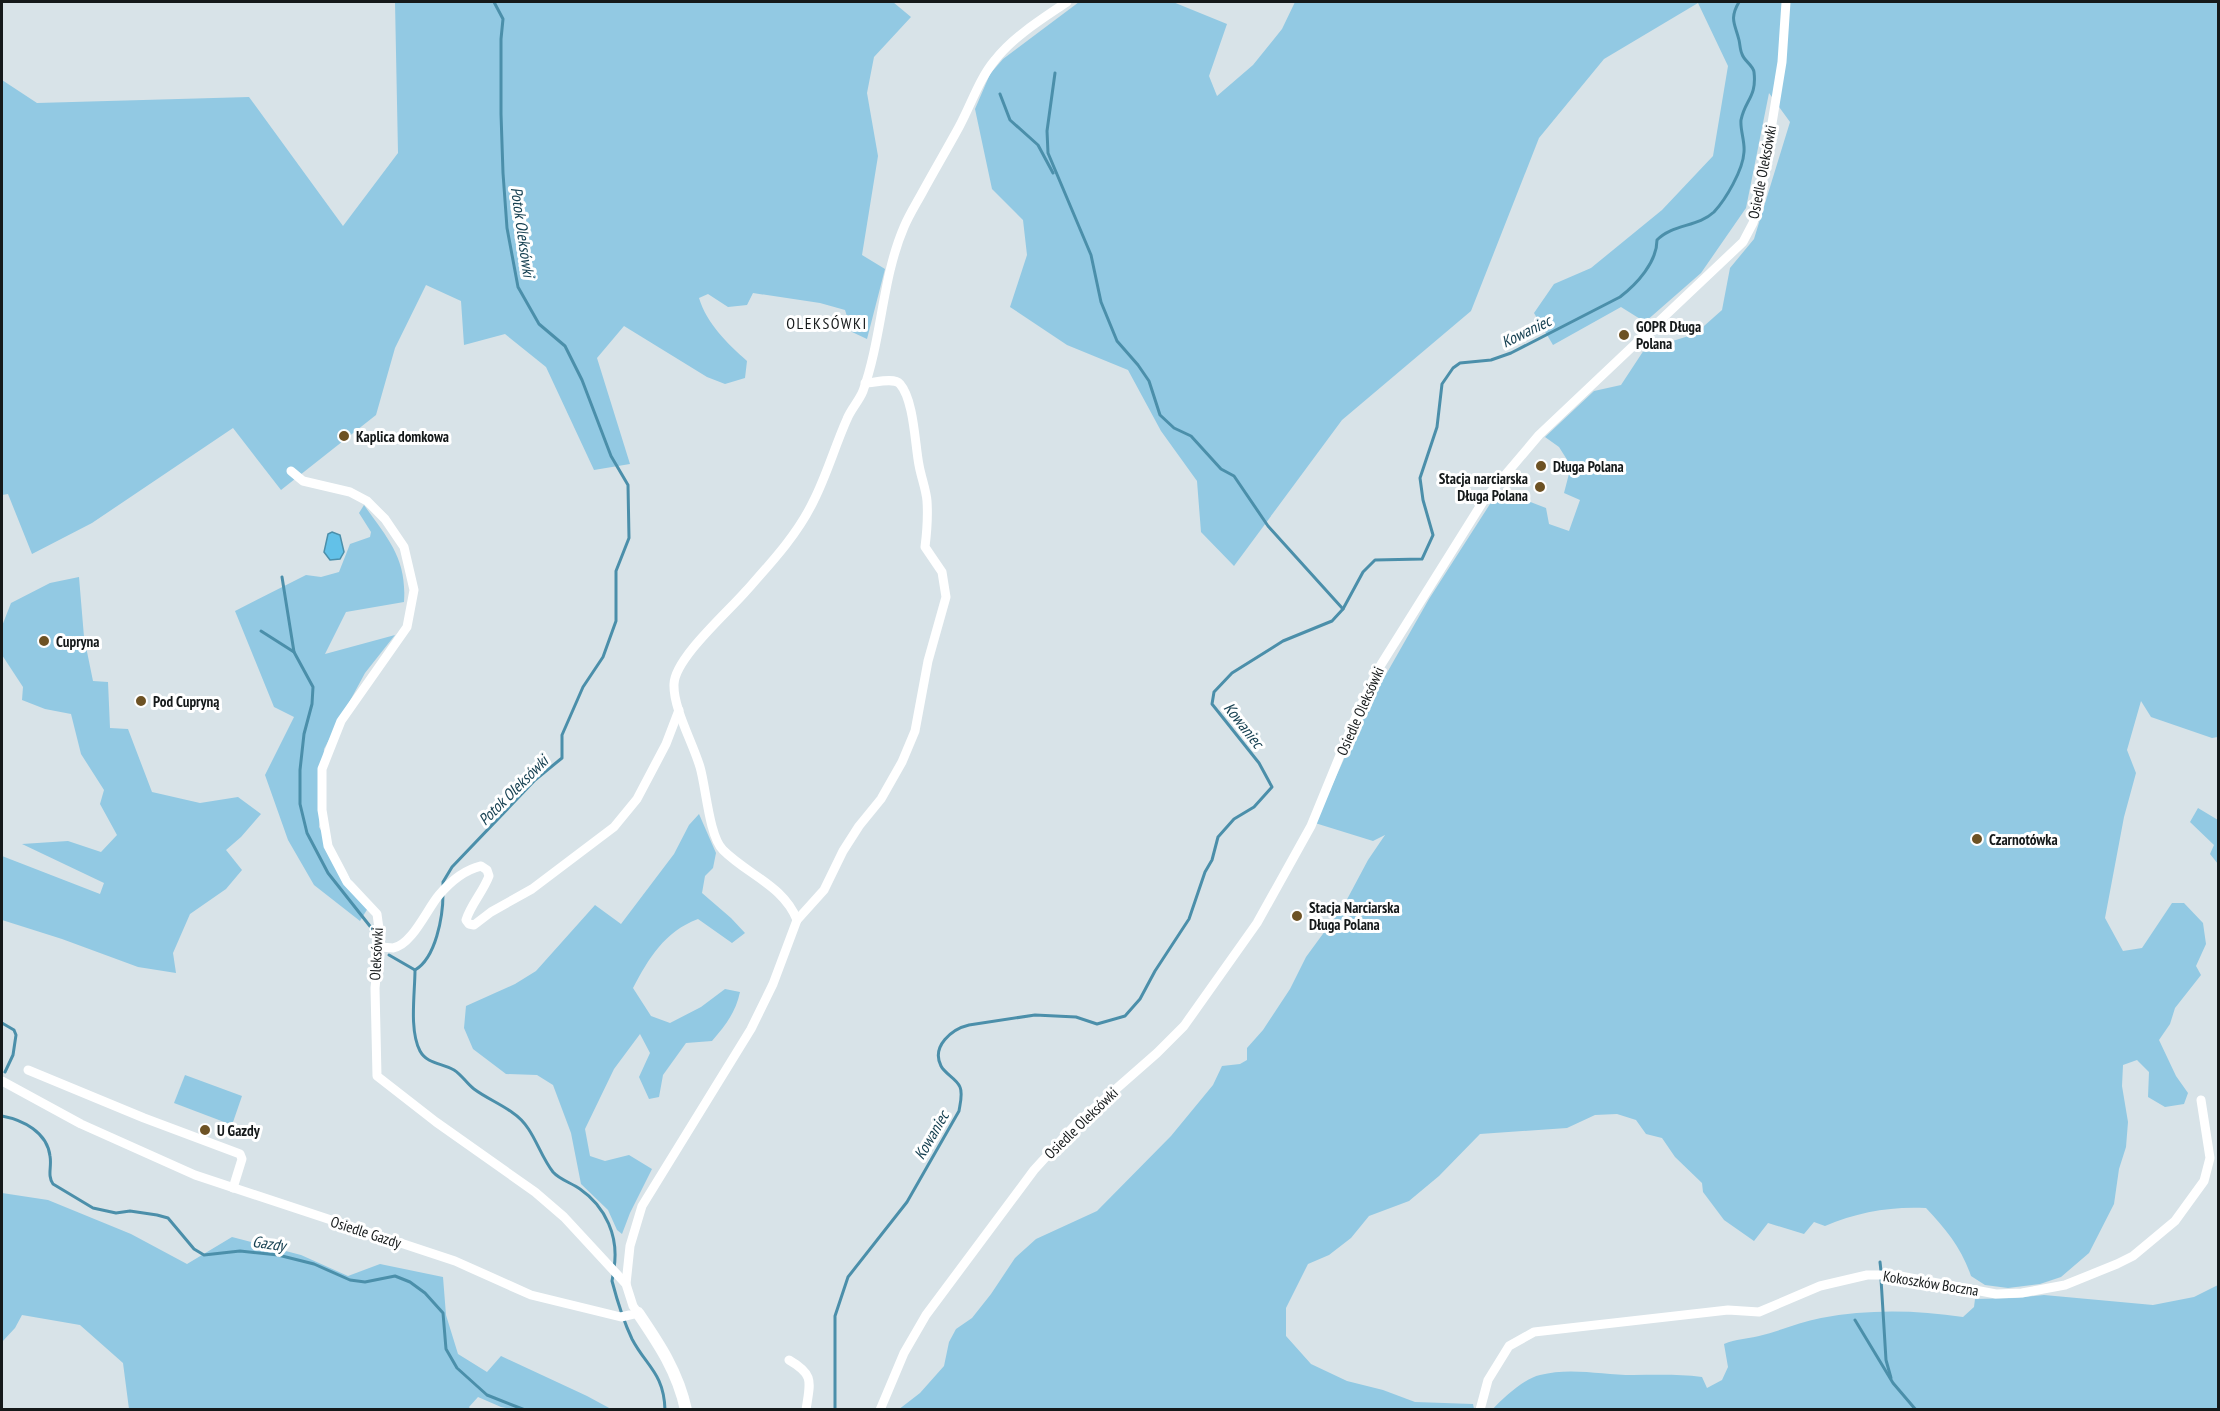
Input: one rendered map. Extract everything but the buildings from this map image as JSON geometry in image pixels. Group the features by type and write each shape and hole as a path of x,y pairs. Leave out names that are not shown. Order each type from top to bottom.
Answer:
{"street":[{"path":"797,920 793,910 778,891 721,849 708,812 701,768 674,695 674,681 680,666 797,530 825,478 848,418 862,393 879,330 892,267 904,227 969,109 986,71 1018,37 1067,2"},
{"name":"Osiedle Oleksówki","path":"880,1410 904,1353 926,1315 1034,1170 1075,1125 1157,1053 1184,1026 1257,923 1311,826 1377,671 1484,500 1539,435 1743,242 1753,223 1759,203 1782,62 1786,2"},
{"path":"626,1284 630,1246 642,1206 751,1029 773,984 797,920 824,890 843,851 880,799 902,762 915,731 928,661 946,597 942,572 925,547 928,526 927,498 906,396 900,383 893,380 865,383"},
{"name":"Oleksówki","path":"291,471 303,481 350,492 367,501 385,519 404,547 414,590 408,627 341,721 322,769 322,810 328,846 347,882 377,914 381,936 375,988 377,1076 436,1122 535,1192 564,1217 626,1284 635,1314"},
{"path":"379,947 395,948 408,940 442,892 471,869 481,866 487,870 489,876 484,889 468,911 466,920 469,924 474,925 491,912 532,889 614,827 637,799 666,744 679,710"},
{"path":"28,1070 144,1118 240,1154 242,1159 233,1188"},
{"name":"Osiedle Gazdy","path":"2,1081 81,1124 195,1175 455,1261 531,1295 621,1317 635,1314"},
{"name":"Kokoszków Boczna","path":"1480,1410 1488,1380 1509,1346 1534,1332 1728,1310 1759,1312 1820,1286 1867,1275 1895,1275 1996,1294 2022,1293 2065,1285 2117,1264 2133,1256 2175,1221 2204,1181 2210,1158 2201,1100"},
{"path":"635,1314 670,1363 682,1389 686,1410"},
{"path":"789,1360 804,1369 809,1378 806,1410"}],"shaded area":[{"path":"395,2 893,2 911,17 874,57 867,93 878,156 862,255 885,269 867,339 852,332 845,310 820,303 753,293 747,305 728,307 708,294 699,298 712,325 747,361 745,378 725,384 707,377 624,326 597,358 630,464 594,470 546,367 505,334 464,345 461,301 426,285 395,348 376,415 281,490 233,428 92,523 32,554 8,494 2,495 2,80 37,103 249,97 343,226 398,153"},
{"path":"1079,2 1173,2 1227,24 1209,76 1217,96 1253,65 1282,29 1295,2 2218,2 2218,737 2212,738 2151,717 2141,701 2127,750 2136,773 2124,817 2105,918 2123,951 2142,948 2172,903 2184,903 2203,923 2206,944 2196,966 2201,975 2175,1008 2170,1024 2159,1040 2176,1076 2188,1093 2184,1104 2165,1107 2148,1097 2149,1072 2137,1060 2123,1065 2122,1086 2128,1122 2126,1147 2119,1169 2114,1204 2089,1253 2061,1277 2040,1284 2008,1288 1985,1285 1971,1276 1953,1240 1926,1208 1875,1211 1825,1226 1814,1222 1804,1234 1768,1223 1754,1241 1724,1220 1703,1192 1702,1183 1675,1157 1662,1138 1646,1134 1636,1120 1617,1114 1595,1115 1567,1128 1480,1134 1439,1176 1409,1201 1369,1216 1351,1238 1329,1255 1308,1264 1286,1308 1286,1336 1311,1364 1347,1381 1383,1390 1415,1402 1473,1404 1474,1409 898,1410 920,1393 944,1366 949,1342 956,1329 972,1318 1015,1258 1036,1239 1097,1211 1171,1136 1213,1085 1222,1066 1240,1064 1247,1060 1247,1048 1263,1030 1290,989 1306,957 1344,905 1368,860 1385,835 1373,841 1315,823 1368,706 1429,599 1499,490 1546,508 1549,524 1569,531 1580,500 1564,493 1571,466 1559,447 1545,437 1594,391 1621,385 1644,350 1695,334 1722,310 1730,268 1754,239 1790,122 1769,93 1746,208 1701,273 1645,322 1621,307 1553,345 1534,313 1554,284 1591,268 1662,210 1713,156 1728,66 1698,3 1604,59 1539,138 1471,311 1342,420 1234,566 1201,532 1197,481 1161,431 1128,370 1067,345 1010,307 1027,255 1023,220 992,189 975,109 990,74 1003,59"},
{"path":"364,505 388,539 399,561 404,587 404,602 346,612 325,654 395,635 365,673 324,749 319,827 368,908 360,921 314,885 288,840 265,775 294,717 274,707 235,611 306,575 321,577 339,572 350,544 370,537 371,532 359,513"},
{"path":"332,532 340,535 344,552 340,559 330,560 324,552 328,534"},
{"path":"79,577 84,637 93,681 108,682 110,728 128,729 152,792 200,803 238,797 261,814 226,850 242,870 226,889 190,914 173,953 176,973 138,967 2,920 2,856 100,894 104,883 22,844 68,841 101,852 117,835 100,804 104,790 81,754 71,714 45,709 22,700 23,687 2,655 2,626 11,603 50,583"},
{"path":"2198,808 2218,820 2218,864 2210,854 2214,845 2190,822"},
{"path":"699,814 716,853 713,868 705,876 702,893 745,933 732,943 698,919 686,924 659,947 633,988 651,1016 670,1023 701,1007 725,989 740,992 736,1006 712,1041 686,1043 663,1075 659,1097 649,1099 639,1077 650,1053 640,1034 614,1069 585,1129 590,1156 605,1161 629,1155 652,1169 622,1234 617,1230 608,1210 581,1184 571,1133 553,1085 537,1075 506,1074 473,1049 464,1028 466,1006 515,984 536,971 595,905 621,924 674,854 689,825"},
{"path":"185,1075 242,1096 232,1125 174,1103"},
{"path":"2,1193 48,1200 131,1234 187,1264 232,1237 301,1255 348,1276 380,1264 443,1277 446,1315 458,1354 487,1372 501,1356 611,1409 512,1409 478,1397 469,1407 471,1410 129,1409 123,1363 80,1325 22,1315 15,1328 2,1342"},
{"path":"2218,1285 2218,1409 1492,1410 1521,1384 1534,1377 1551,1373 1575,1371 1622,1375 1693,1376 1702,1377 1707,1388 1722,1380 1728,1367 1724,1344 1821,1318 1856,1313 1892,1312 1963,1317 1974,1307 1975,1299 2044,1295 2153,1305 2194,1297"}],"waterway":[{"name":"Potok Oleksówki","path":"443,888 443,882 452,867 535,780 562,758 562,735 583,687 603,657 616,621 616,571 629,538 628,485 611,456 582,380 565,346 539,324 518,287 507,228 503,173 501,114 503,19 494,2"},
{"name":"Kowaniec","path":"835,1410 835,1316 848,1277 907,1202 959,1111 961,1090 956,1081 941,1066 939,1059 941,1045 950,1034 969,1025 1035,1015 1076,1017 1097,1024 1125,1016 1140,999 1155,971 1189,919 1205,872 1212,860 1218,837 1234,819 1254,807 1272,787 1259,763 1212,704 1214,692 1232,673 1283,641 1332,621 1343,609 1363,572 1375,560 1422,559 1433,535 1423,500 1420,478 1437,427 1442,384 1453,368 1460,363 1491,360 1511,353 1620,297 1645,272 1654,256 1657,240 1670,231 1708,217 1719,206 1729,192 1741,167 1744,148 1741,120 1754,87 1753,70 1741,52 1734,21 1734,13 1739,2"},
{"path":"1055,73 1047,131 1048,153 1091,255 1101,302 1117,341 1149,381 1160,415 1174,428 1191,436 1221,469 1234,476 1268,526 1343,609"},
{"path":"1000,94 1010,120 1038,145 1053,173"},
{"path":"282,577 294,652 313,687 300,770 300,804 307,833 328,873 373,930"},
{"path":"261,631 294,652"},
{"name":"Potok Oleksówki","path":"443,894 437,936 428,956 415,970 413,1011 415,1033 420,1051 431,1061 460,1074 474,1089 508,1110 526,1125 553,1172 589,1196 604,1214 612,1234 614,1268"},
{"path":"389,955 415,970"},
{"path":"2,1023 14,1030 16,1035 13,1055 5,1072"},
{"name":"Gazdy","path":"2,1116 26,1124 44,1140 50,1156 50,1177 53,1184 93,1208 116,1213 130,1211 168,1218 194,1249 204,1255 240,1251 278,1255 314,1264 350,1280 365,1282 395,1276 410,1282 425,1293 443,1313 446,1349 457,1368 487,1395 525,1410"},
{"path":"1880,1262 1881,1271"},
{"name":"Potok Oleksówki","path":"613,1275 612,1281 626,1325 637,1348 658,1378 664,1397 665,1410"},
{"path":"1881,1279 1886,1360 1891,1378"},
{"path":"1855,1320 1893,1383 1916,1410"}],"place":[{"name":"GOPR Długa Polana","path":"1624,335"},
{"name":"Kaplica domkowa","path":"344,436"},
{"name":"Długa Polana","path":"1541,466"},
{"name":"Stacja narciarska Długa Polana","path":"1540,487"},
{"name":"Cupryna","path":"44,641"},
{"name":"Pod Cupryną","path":"141,701"},
{"name":"Czarnotówka","path":"1977,839"},
{"name":"Stacja Narciarska Długa Polana","path":"1297,916"},
{"name":"U Gazdy","path":"205,1130"}],"district":[{"name":"OLEKSÓWKI","path":"827,323"}]}
